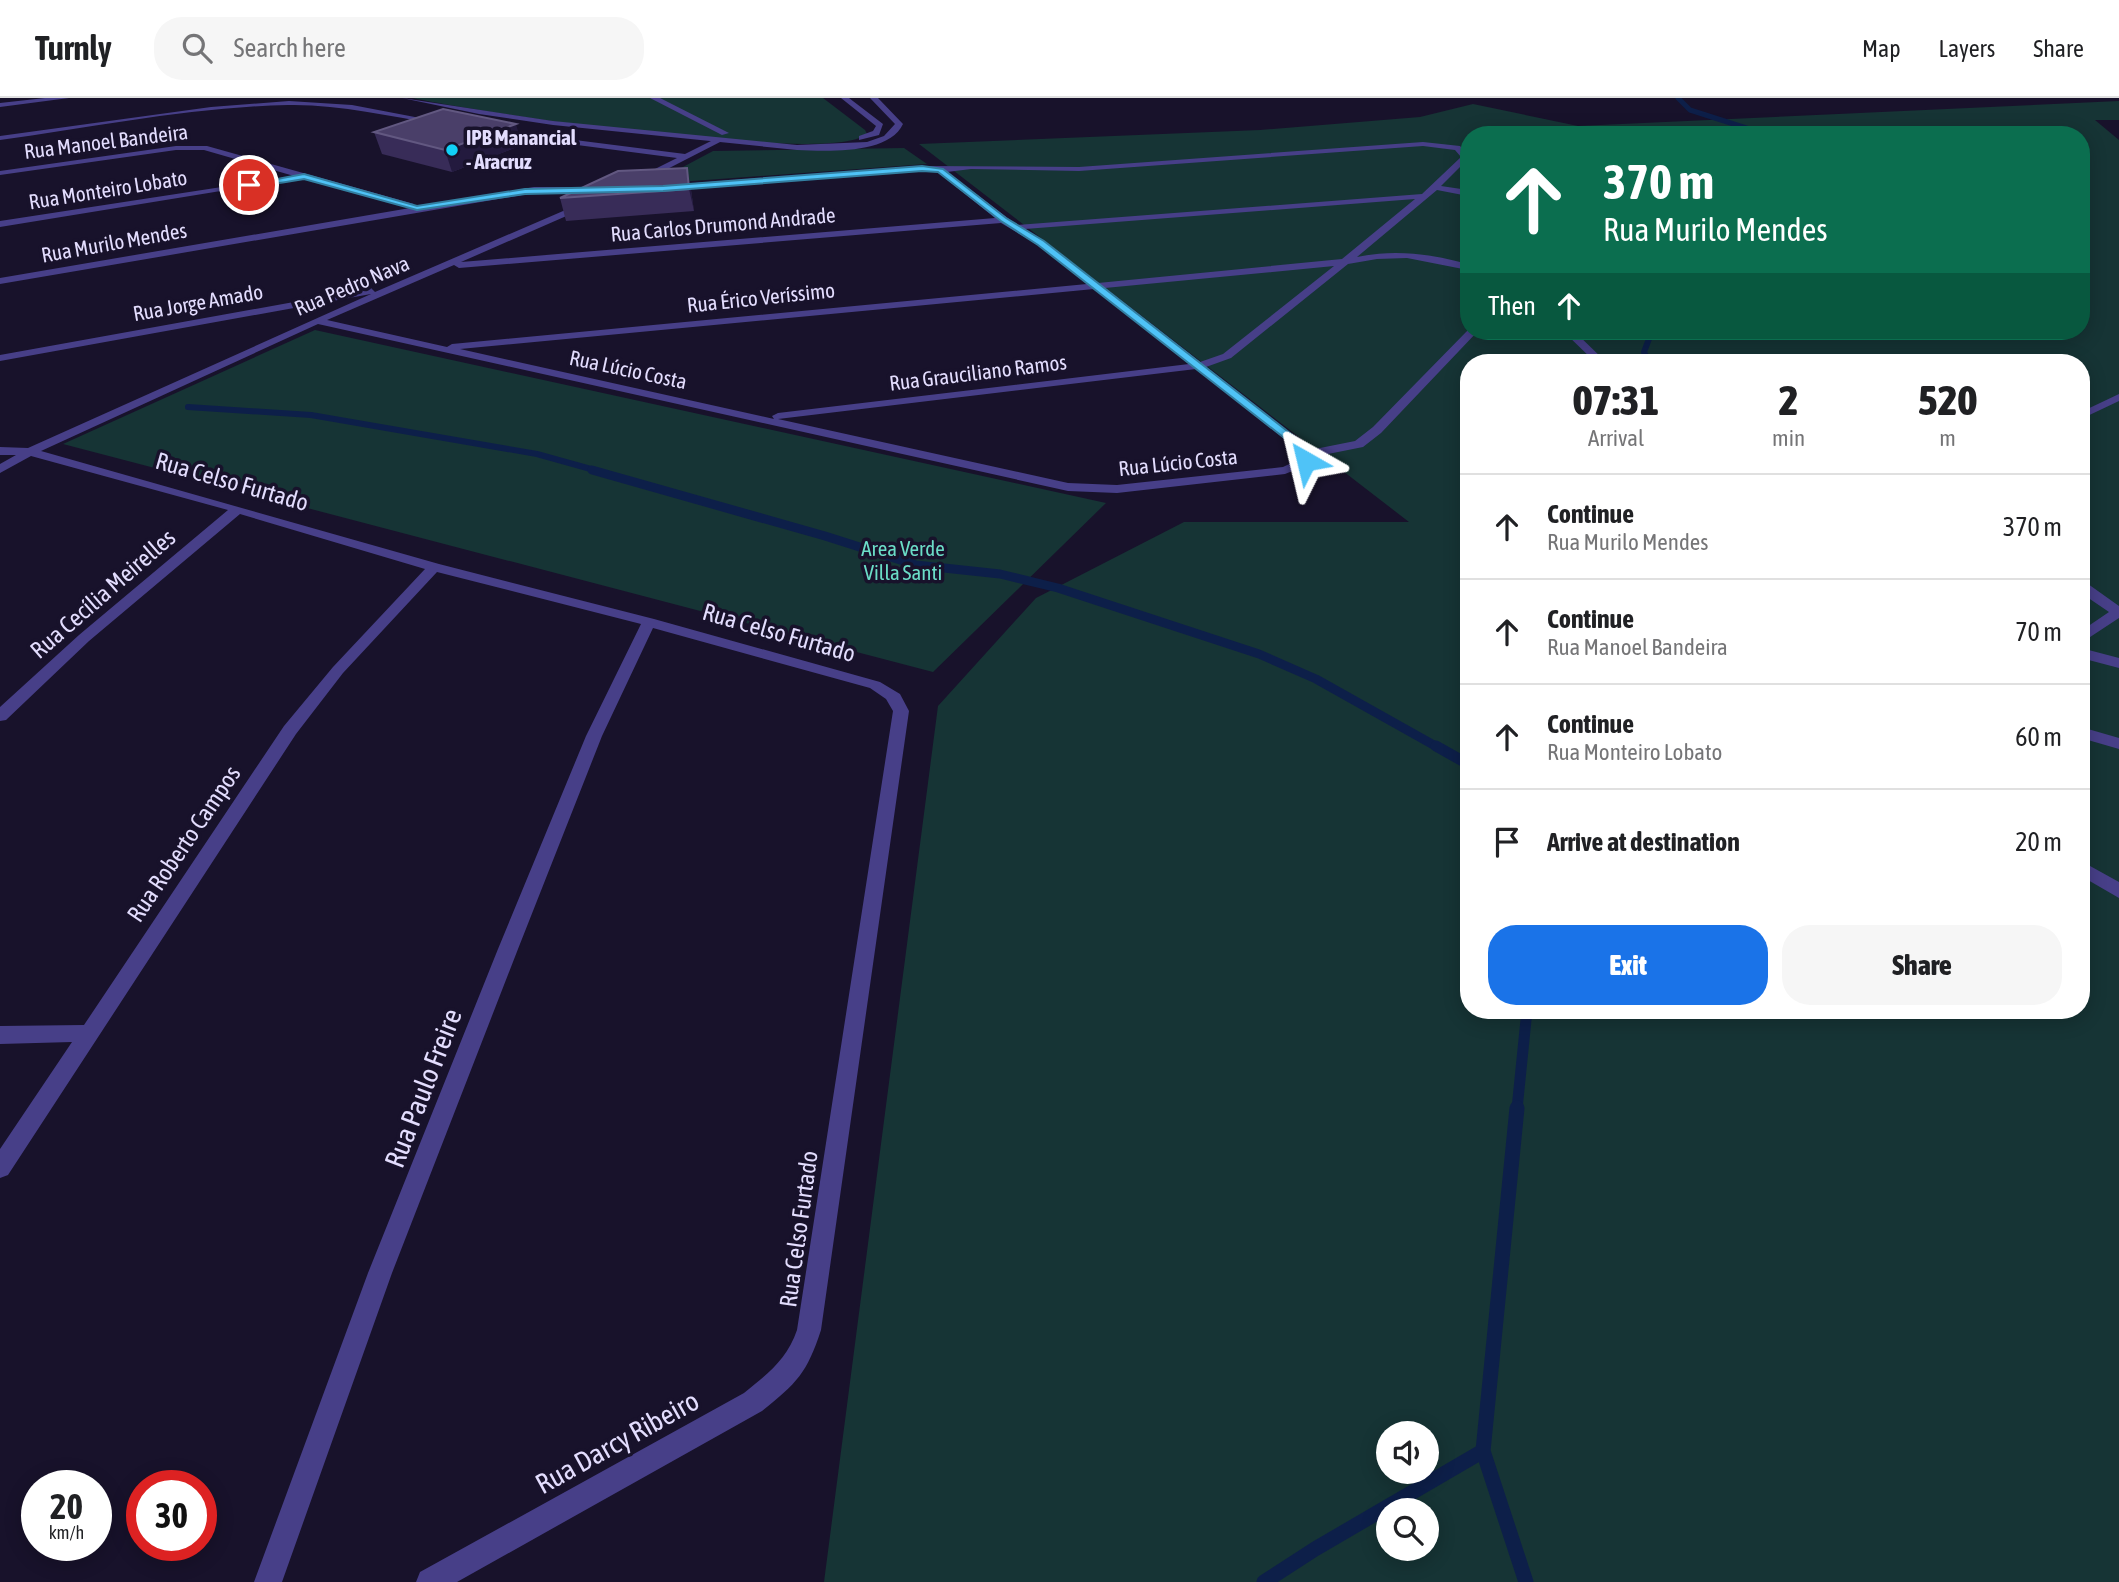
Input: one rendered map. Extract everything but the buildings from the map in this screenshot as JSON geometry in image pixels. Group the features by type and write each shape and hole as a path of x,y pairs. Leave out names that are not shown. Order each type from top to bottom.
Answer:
{"street":[{"path":"0,105 65,98"},
{"path":"0,130 239,98"},
{"path":"406,98 539,122 722,137 744,142 854,146 889,137 899,124 874,98"},
{"path":"654,98 722,137"},
{"path":"787,144 849,140 880,130 878,123 845,98"},
{"path":"0,138 211,109 289,103 352,107 443,123"},
{"path":"491,131 686,157"},
{"path":"722,137 635,183 940,170 1003,220 1018,227 1301,446 1307,454"},
{"name":"Rua Grauciliano Ramos","path":"940,170 971,167 1079,169 1423,144 1457,148 1460,151"},
{"name":"Rua Manoel Bandeira","path":"0,173 191,147 214,150 417,208"},
{"name":"Rua Grauciliano Ramos","path":"764,418 1197,366 1227,356 1345,262 1435,187 1460,162"},
{"name":"Rua Monteiro Lobato","path":"0,224 304,177"},
{"name":"Rua Murilo Mendes","path":"0,281 417,208 608,180"},
{"path":"1435,187 1460,192"},
{"name":"Rua Murilo Mendes","path":"525,191 604,193"},
{"name":"Rua Pedro Nava","path":"0,469 30,452 604,193"},
{"path":"1018,227 1423,196"},
{"name":"Rua Carlos Drumond Andrade","path":"446,266 1003,220"},
{"name":"Rua Érico Veríssimo","path":"435,349 1345,262 1392,253 1460,265"},
{"name":"Rua Jorge Amado","path":"0,358 402,285"},
{"name":"Rua Lúcio Costa","path":"317,321 1048,483 1091,489 1117,489 1284,470 1306,461 1307,454 1359,443 1377,430 1464,340"},
{"path":"1578,340 1592,354"},
{"path":"2090,412 2119,397"},
{"path":"0,451 30,452"},
{"name":"Rua Celso Furtado","path":"30,452 435,566 875,685 897,700 901,711 809,1330"},
{"name":"Rua Cecília Meirelles","path":"0,716 84,638 238,509"},
{"name":"Rua Roberto Campos","path":"0,1168 290,730 338,670 435,566"},
{"path":"2090,593 2118,612 2090,632"},
{"name":"Rua Paulo Freire","path":"268,1582 380,1273 497,975 594,736 649,622"},
{"path":"2090,655 2119,663"},
{"path":"2090,735 2119,744"},
{"path":"2090,873 2119,891"},
{"path":"0,1035 88,1033"},
{"name":"Rua Darcy Ribeiro","path":"430,1582 753,1402 781,1380 800,1357 809,1330"}],"green space":[{"path":"413,98 823,98 867,134 839,142 789,144 723,140 574,124"},
{"path":"2119,101 2119,120 2095,120 2119,140 2119,1582 824,1582 938,706 1036,598 1184,522 1409,522 919,144 1260,130 1420,117 1473,104 1578,126"},
{"path":"904,148 927,164 651,184 713,151"},
{"name":"Area Verde Villa Santi","path":"315,330 1106,503 933,672 63,444"}],"waterway":[{"path":"1678,98 1690,110 1740,126"},
{"path":"1645,354 1649,340"},
{"path":"188,407 311,415 537,454 598,471"},
{"path":"592,470 825,536 916,565 1000,574 1058,588 1259,654 1316,679 1439,748"},
{"path":"1436,746 1460,760"},
{"path":"1517,1109 1526,1019"},
{"path":"1483,1451 1517,1108"},
{"path":"1264,1582 1315,1549 1483,1451"},
{"path":"1483,1451 1526,1582"}],"place":[{"name":"IPB Manancial - Aracruz","path":"452,150"}],"route":[{"path":"249,185 304,177 417,208 525,191 663,188 922,169 940,170 1003,220 1041,243 1091,285 1301,446 1307,454 1306,461"}]}
